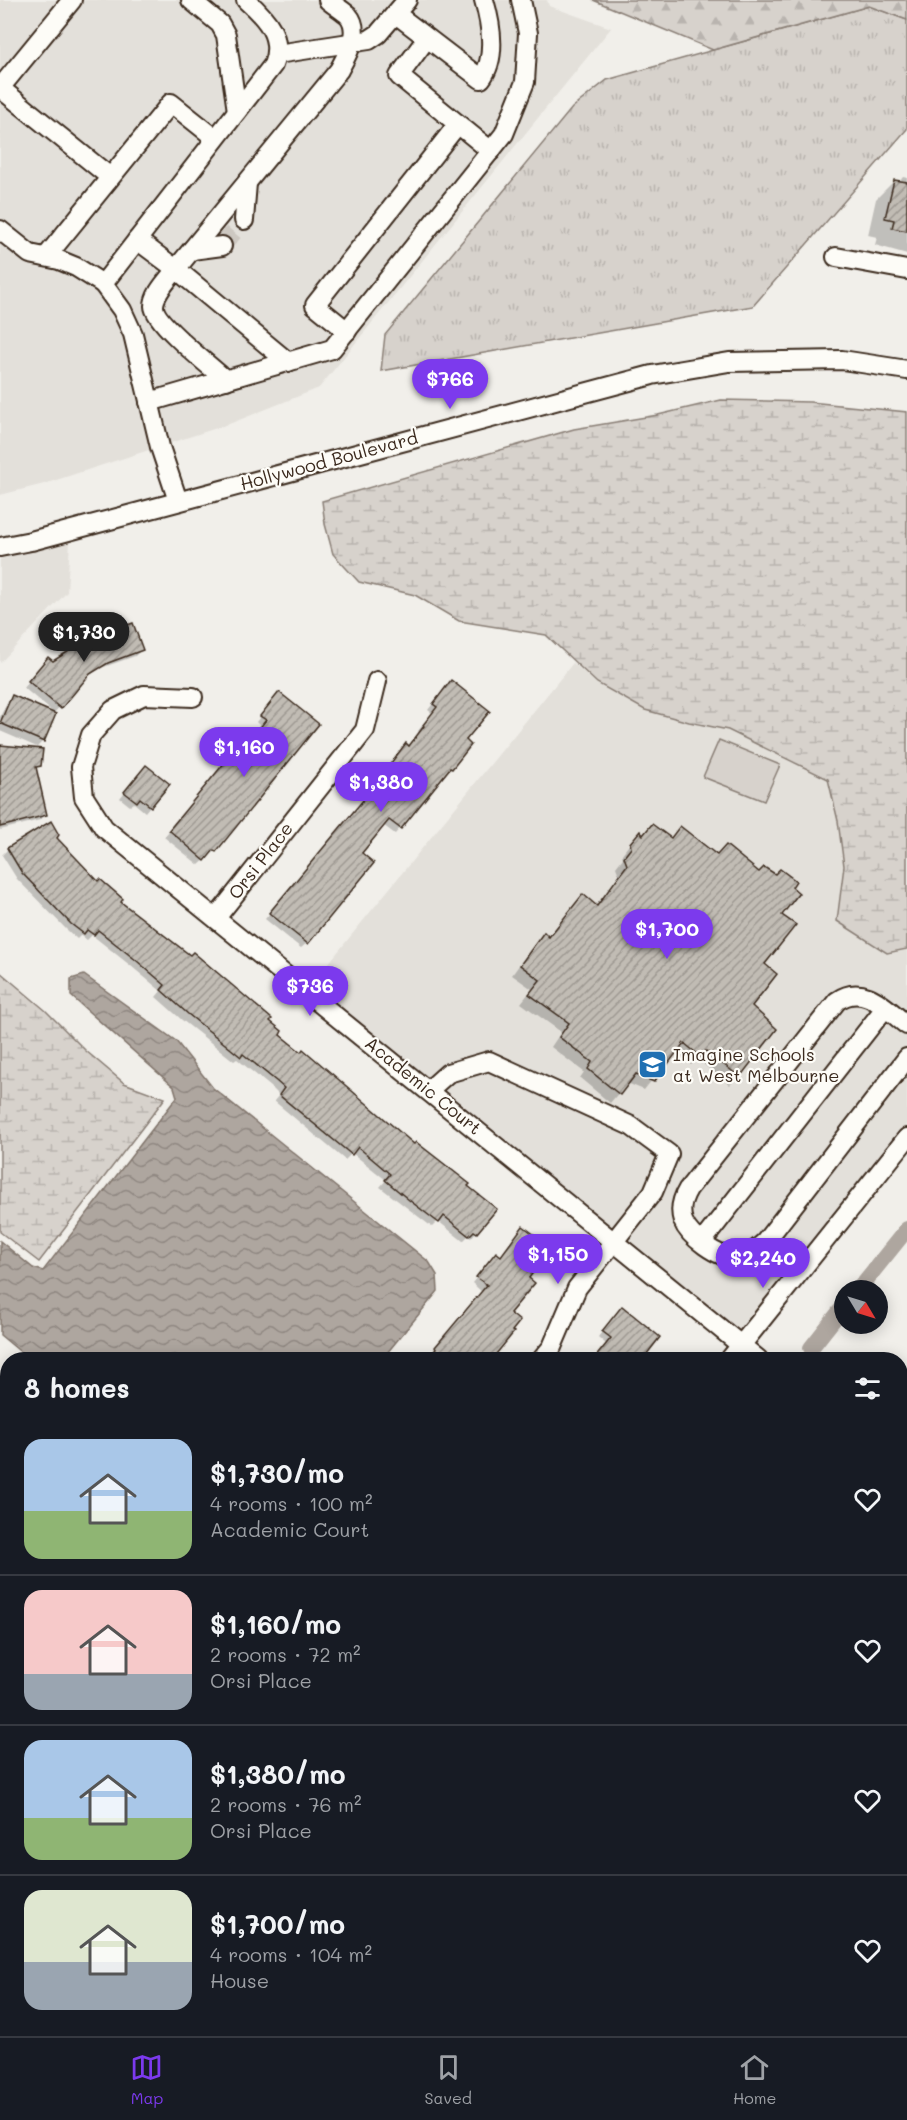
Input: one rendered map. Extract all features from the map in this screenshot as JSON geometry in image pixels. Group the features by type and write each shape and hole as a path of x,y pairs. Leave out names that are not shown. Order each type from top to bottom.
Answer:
{"street":[{"path":"72,0 0,88 110,177"},
{"path":"191,0 220,24 226,35 237,111"},
{"path":"103,284 273,65 277,54 271,24 246,0"},
{"path":"226,380 160,320 154,306 156,296 339,70 353,43 352,22 328,0"},
{"path":"277,54 369,40 378,34 402,7 427,38 481,79 488,70 490,51 484,0"},
{"path":"149,402 332,349 504,135 525,82 528,33 521,0"},
{"path":"427,38 399,76 491,151"},
{"path":"46,257 171,103 215,138"},
{"path":"347,331 315,304 458,124"},
{"path":"244,220 247,183"},
{"path":"1,233 30,254 75,267 103,284 122,310 133,334 160,447 178,501"},
{"path":"136,240 176,269 288,362"},
{"path":"192,250 222,246"},
{"path":"836,257 907,270"},
{"name":"Hollywood Boulevard","path":"0,547 31,541 652,375 729,362 842,360 907,370"},
{"name":"Orsi Place","path":"216,918 365,729 377,681"},
{"name":"Academic Court","path":"193,697 144,695 112,710 91,735 81,767 84,797 104,828 614,1240 735,1352"},
{"path":"907,1025 874,999 856,994 845,996 837,1002 688,1189 681,1205 683,1220 687,1227 702,1242 725,1256 735,1258 755,1251 765,1242 907,1058"},
{"path":"702,1242 885,1008"},
{"path":"429,1090 448,1073 489,1061 631,1126 669,1154 653,1192 577,1287 548,1352"},
{"path":"737,1352 907,1138"}],"shaded area":[{"path":"0,0 547,0 549,6 611,28 319,388 229,424 44,484 0,495"},
{"path":"70,541 67,592 0,663 0,559"},
{"name":"Imagine Schools at West Melbourne","path":"573,663 597,683 728,730 828,779 838,821 844,866 837,921 887,953 907,949 907,1139 741,1346 306,991"}],"green space":[{"path":"593,0 907,0 907,20 869,6 713,50"},
{"path":"869,6 907,20 907,129 753,306 381,371 385,335 572,108 607,80"},
{"path":"721,400 810,402 907,412 907,949 887,953 837,921 844,866 838,821 828,779 728,730 645,710 597,683 546,635 459,621 415,595 359,582 333,554 322,501 574,429 658,415"},
{"path":"719,740 780,765 764,801 703,777"},
{"path":"0,972 124,1083 165,1098 39,1262 0,1232"}],"water":[{"path":"84,975 176,1041 213,1088 429,1262 437,1275 438,1291 388,1352 21,1352 0,1335 0,1241 33,1268 43,1271 177,1097 174,1087 71,996 71,979"}],"building":[{"path":"894,180 907,182 907,231 892,228 894,220 885,218"},
{"path":"133,623 143,650 108,663 90,674 61,709 28,681 48,657 53,661 93,636"},
{"path":"451,680 490,711 466,740 471,745 401,829 389,820 362,853 374,863 308,944 269,913 364,799 406,743 409,746 437,707 433,704"},
{"path":"279,692 319,724 216,852 214,850 205,861 169,830 235,750 239,754 266,720 260,716"},
{"path":"12,695 56,714 44,742 0,723"},
{"path":"0,745 43,749 41,766 36,767 47,815 0,827"},
{"path":"146,765 170,784 151,807 140,798 137,802 124,792"},
{"path":"51,821 59,835 57,838 98,881 100,879 123,899 121,902 190,955 193,952 272,1019 270,1021 282,1031 280,1035 301,1052 303,1049 414,1144 416,1142 470,1184 468,1186 497,1209 477,1233 474,1231 469,1236 444,1216 439,1223 385,1180 390,1174 358,1147 352,1155 279,1095 284,1088 243,1054 241,1057 188,1014 161,990 165,985 137,961 98,930 94,935 87,930 84,934 71,924 22,873 7,848"},
{"path":"652,824 671,838 680,826 717,855 726,845 759,872 764,867 775,874 780,869 796,881 792,887 799,893 782,915 796,925 765,964 777,974 752,1006 777,1029 740,1077 706,1051 701,1057 684,1043 654,1082 636,1074 620,1095 588,1069 592,1062 559,1037 569,1023 529,994 540,980 520,965 544,932 549,937 583,894 597,906 627,865 624,857 631,848 630,843 640,831 643,835"},
{"path":"523,1226 557,1252 549,1262 544,1258 529,1278 535,1283 510,1313 520,1321 498,1352 434,1352 435,1347 487,1285 476,1277 496,1252 501,1256"},
{"path":"622,1306 660,1337 648,1352 600,1352 611,1338 602,1331"}],"waterway":[{"path":"866,1280 907,1229"},
{"path":"811,1348 834,1319"}],"tunnel":[{"path":"222,246 244,220"}],"place":[{"name":"Imagine Schools at West Melbourne","path":"652,1065"}]}
